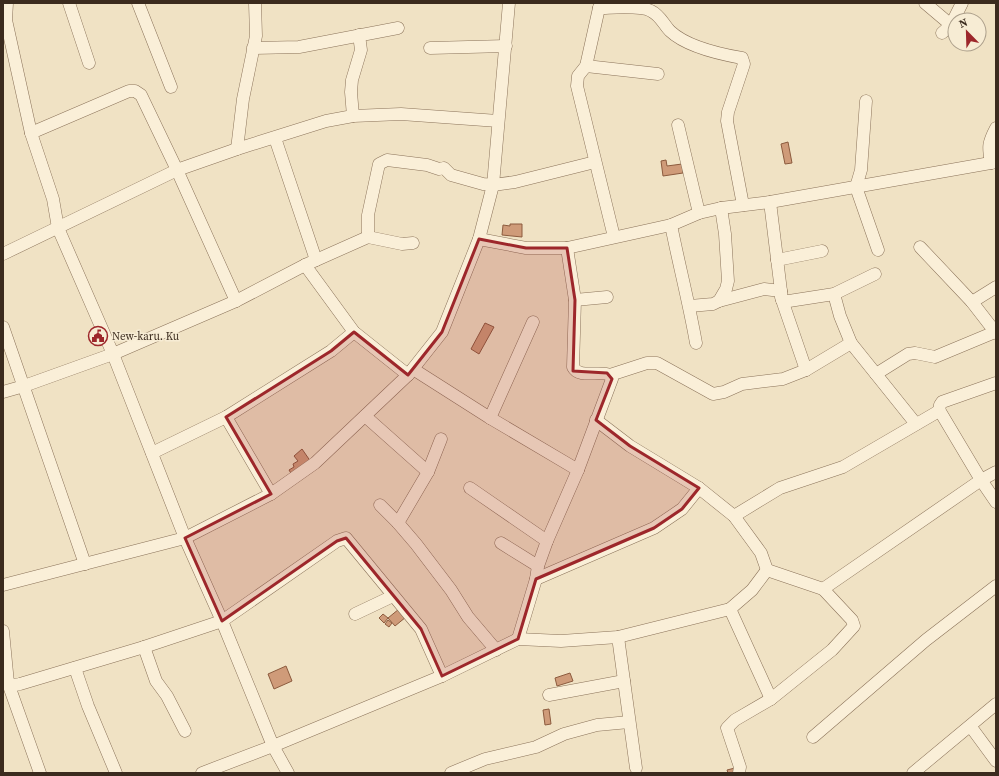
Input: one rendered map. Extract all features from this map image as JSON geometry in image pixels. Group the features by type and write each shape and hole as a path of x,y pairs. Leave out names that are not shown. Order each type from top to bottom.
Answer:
{"street":[{"path":"6,3 5,20 31,133 53,199 58,228 113,354 185,538 222,621 273,746 288,773"},
{"path":"69,3 89,63"},
{"path":"138,3 171,87"},
{"path":"237,149 243,99 256,36 255,3"},
{"path":"3,585 185,538 271,494 315,463 411,372 442,332 479,239 493,185 509,3"},
{"path":"925,3 946,29 962,3"},
{"path":"614,237 577,86 578,76 586,66 600,6 651,10 659,17 671,32 689,43 720,54 742,58 744,64 728,112 727,121 743,205"},
{"path":"253,48 299,47 398,28"},
{"path":"353,116 351,92 352,80 361,50 359,35"},
{"path":"430,48 506,46"},
{"path":"586,66 658,74"},
{"path":"31,133 129,91 135,91 141,95 178,170 236,300"},
{"path":"866,101 861,170 856,187 878,250"},
{"path":"3,254 178,170 237,149 276,138 326,121 353,116 402,114 498,121"},
{"path":"678,126 699,213"},
{"path":"479,239 526,248 567,248 671,225 699,213 721,208 770,202 994,163 988,147 989,141 996,128"},
{"path":"276,138 310,262 354,332 411,372 578,470"},
{"path":"368,237 368,215 379,164 387,160 427,164 439,169 444,168 451,175 493,185 515,182 595,162"},
{"path":"770,202 782,296 787,318 806,370"},
{"path":"721,208 725,234 729,293"},
{"path":"671,225 679,267 690,306 696,343"},
{"path":"3,392 113,354 236,300 310,262 368,237 402,244 413,243"},
{"path":"876,374 908,354 915,353 935,357 996,333 972,302 920,247"},
{"path":"567,248 575,300 573,367 578,372 589,374 607,373 610,375 647,363 657,364 714,394 724,392 742,384 783,379 806,370 851,343"},
{"path":"777,260 822,251"},
{"path":"690,306 713,304 729,293 764,289 782,296 789,301 834,294 875,274"},
{"path":"972,302 996,287"},
{"path":"834,294 840,316 851,343 916,424"},
{"path":"575,300 607,297"},
{"path":"490,418 533,322"},
{"path":"3,327 85,564"},
{"path":"152,453 226,417 331,351 354,332"},
{"path":"518,639 546,541 578,470 612,379 610,375"},
{"path":"996,383 942,402 939,411 996,502"},
{"path":"734,516 780,488 843,467 939,411"},
{"path":"365,416 428,472"},
{"path":"226,417 271,494"},
{"path":"596,420 630,446 699,488 734,516 761,553 767,570"},
{"path":"398,523 428,472 441,439"},
{"path":"823,589 981,480 996,472"},
{"path":"470,488 546,541"},
{"path":"536,579 654,528 682,509 699,488"},
{"path":"380,505 398,523 451,590 468,617 496,650"},
{"path":"6,683 15,685 20,684 144,647 222,621 337,541 346,538 421,629 442,676"},
{"path":"502,544 538,566"},
{"path":"740,773 740,767 727,728 735,720 770,699 832,650 854,626 852,620 823,589 767,570"},
{"path":"202,773 273,746 442,676 518,639 561,641 618,637 730,610 752,590 767,570"},
{"path":"813,737 926,640 996,586"},
{"path":"355,614 393,596"},
{"path":"730,610 770,699"},
{"path":"3,631 6,683 40,773"},
{"path":"618,637 636,768"},
{"path":"144,647 156,681 167,696 185,731"},
{"path":"75,668 88,706 116,773"},
{"path":"549,694 624,681"},
{"path":"913,773 996,704"},
{"path":"451,773 485,759 536,747 564,734 598,724 629,722"},
{"path":"970,727 996,761"}],"highlighted area":[{"path":"479,239 526,248 567,248 575,300 573,371 607,373 612,379 596,420 630,446 699,488 682,509 654,528 536,579 518,639 442,676 421,629 346,538 337,541 222,621 185,538 271,494 226,417 331,351 354,332 408,375 442,332"}],"building":[{"path":"788,142 792,163 785,164 781,144"},
{"path":"666,160 667,166 682,164 683,173 663,176 661,161"},
{"path":"510,224 522,224 522,237 502,235 503,225 510,226"},
{"path":"485,323 494,327 479,354 471,349"},
{"path":"302,449 311,462 292,475 289,470 294,467 293,464 298,461 294,456"},
{"path":"399,609 406,617 395,626 388,618"},
{"path":"383,614 388,618 384,623 379,618"},
{"path":"388,620 392,623 389,627 385,624"},
{"path":"286,666 292,681 274,689 268,674"},
{"path":"570,673 573,681 557,686 555,678"},
{"path":"549,709 551,724 545,725 543,710"},
{"path":"735,768 736,773 728,773 727,770"}],"place":[{"name":"New-karu. Ku","path":"98,336"}]}
